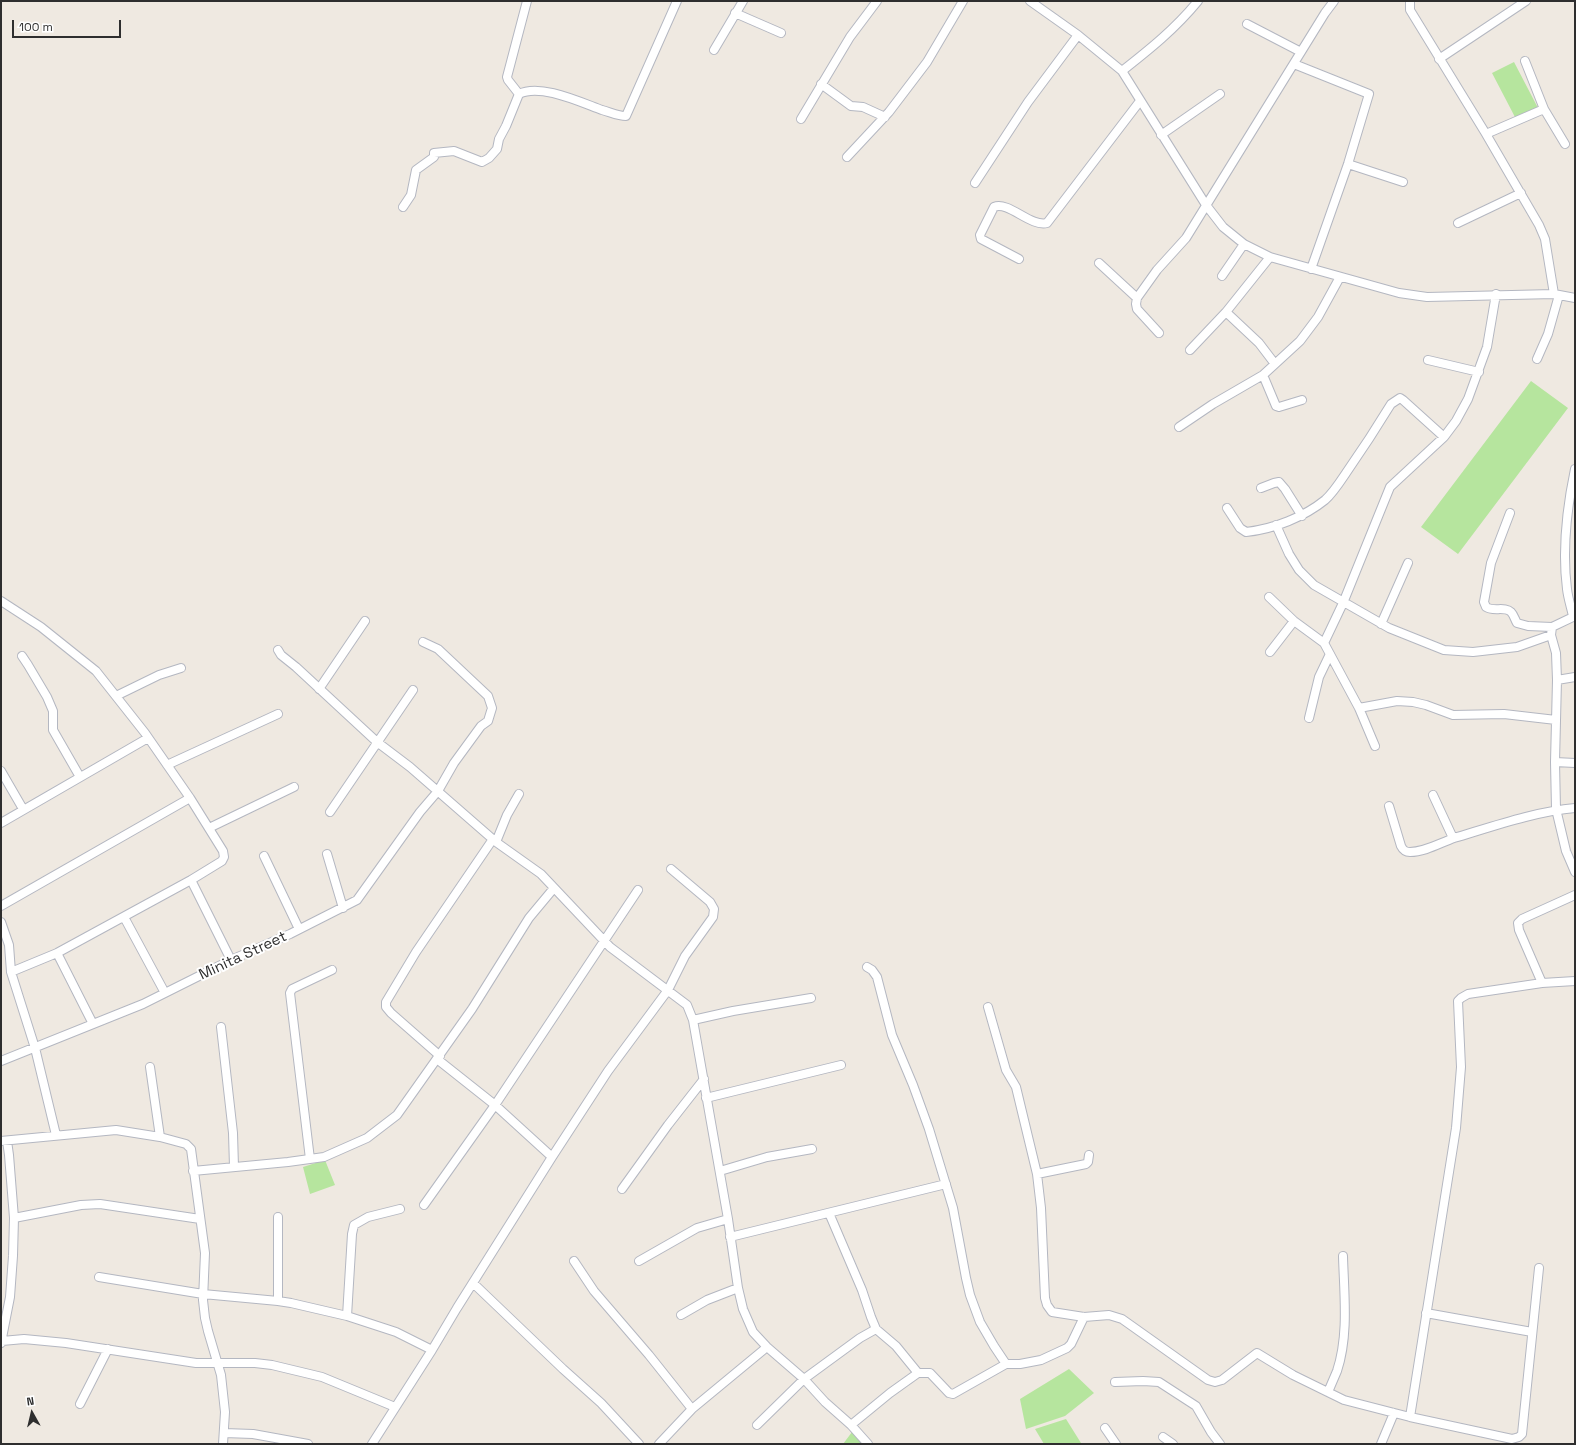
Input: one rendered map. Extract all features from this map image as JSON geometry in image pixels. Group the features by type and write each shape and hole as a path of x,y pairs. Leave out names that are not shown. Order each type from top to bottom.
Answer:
{"street":[{"path":"519,94 507,77 527,1"},
{"path":"403,207 411,195 416,170 434,157 434,153 454,151 482,162 488,158 497,149 499,139 519,94 530,90 546,91 614,114 626,116 677,1"},
{"path":"714,50 743,1"},
{"path":"801,119 850,37 877,1"},
{"path":"847,157 885,117 927,62 963,1"},
{"path":"1030,1 1078,35 1122,71 1206,205 1223,226 1244,244 1270,257 1399,293 1427,297 1496,294 1557,294 1575,298"},
{"path":"1122,71 1160,42 1198,1"},
{"path":"1160,333 1137,309 1137,298 1157,270 1186,238 1334,1"},
{"path":"1410,1 1410,10 1521,193 1539,224 1545,239 1557,294 1548,334 1537,359"},
{"path":"1439,59 1526,1"},
{"path":"735,13 781,33"},
{"path":"1247,24 1301,52"},
{"path":"975,183 1028,102 1078,35"},
{"path":"1526,61 1544,108 1565,144"},
{"path":"1294,64 1369,94 1348,164 1311,269"},
{"path":"822,84 851,106 863,107 885,117"},
{"path":"1161,135 1220,94"},
{"path":"1019,259 981,239 980,235 994,207 1001,206 1038,223 1047,223 1140,101"},
{"path":"1486,134 1544,108"},
{"path":"1348,164 1403,182"},
{"path":"1458,223 1521,193"},
{"path":"1222,276 1244,244"},
{"path":"1190,350 1226,312 1270,257"},
{"path":"1100,263 1137,298"},
{"path":"1179,427 1213,404 1263,375 1300,341 1318,316 1340,277"},
{"path":"1324,643 1343,603 1390,487 1444,437 1456,421 1468,398 1479,372 1487,346 1496,294"},
{"path":"1226,312 1259,342 1275,364"},
{"path":"1428,360 1479,372"},
{"path":"1263,375 1276,406 1279,407 1302,400"},
{"path":"1227,508 1240,528 1246,532 1276,525 1302,516 1327,499 1365,446 1391,404 1396,399 1400,398 1403,400 1444,437"},
{"path":"1276,525 1289,554 1299,570 1314,585 1381,624 1444,650 1473,652 1517,647 1551,631 1574,616 1567,590 1565,542 1571,486 1575,469"},
{"path":"1261,488 1274,482 1279,482 1302,516"},
{"path":"1510,513 1491,563 1484,602 1486,607 1490,610 1506,609 1511,612 1517,623 1551,631"},
{"path":"1381,624 1408,563"},
{"path":"1269,598 1294,621 1324,643 1376,746"},
{"path":"1,601 41,627 96,671 148,738 190,798 223,851 224,857 222,861 191,880 58,953 10,972"},
{"path":"319,689 365,621"},
{"path":"1270,652 1294,621"},
{"path":"1551,631 1556,653 1557,680 1555,762 1556,809 1566,851 1575,872"},
{"name":"Minita Street","path":"1,1061 143,1004 231,960 344,908 357,900 420,812 438,791 454,763 481,726 488,721 492,708 488,696 438,649 423,642"},
{"path":"278,650 281,655 296,667 376,742 410,767 495,840 541,874 610,947 686,1005 693,1020 743,1310 753,1332 767,1347 804,1379 825,1402 851,1425 868,1444"},
{"path":"1309,718 1319,677 1330,654"},
{"path":"22,656 47,697 53,711 53,730 80,777"},
{"path":"116,696 159,675 182,668"},
{"path":"1557,680 1575,677"},
{"path":"330,812 412,690"},
{"path":"1358,708 1397,701 1426,705 1453,715 1504,714 1556,720"},
{"path":"167,765 278,714"},
{"path":"1,823 148,738"},
{"path":"1555,762 1575,763"},
{"path":"1,771 23,809"},
{"path":"209,828 294,787"},
{"path":"519,794 495,840 416,952 386,1002 386,1007 438,1058 495,1105 552,1157"},
{"path":"1433,795 1453,838"},
{"path":"1,906 190,798"},
{"path":"1389,806 1396,834 1401,846 1404,851 1409,852 1421,850 1453,838 1556,809 1575,808"},
{"path":"327,854 344,908"},
{"path":"264,856 299,929"},
{"path":"372,1444 552,1157 608,1071 668,990 685,956 713,917 714,909 710,902 671,869"},
{"path":"191,880 231,960"},
{"path":"193,1171 324,1157 367,1138 397,1115 472,1009 529,918 554,888"},
{"path":"424,1205 495,1105 638,890"},
{"path":"1542,983 1519,930 1518,923 1522,919 1575,895"},
{"path":"124,917 165,993"},
{"path":"1,922 9,945 10,972 35,1048 56,1135"},
{"path":"58,953 93,1024"},
{"path":"867,967 872,970 877,977 892,1035 916,1092 946,1184 953,1208 970,1295 980,1322 1006,1364"},
{"path":"310,1159 290,991 332,970"},
{"path":"1410,1417 1456,1128 1460,1067 1458,1000 1468,994 1542,983 1575,981"},
{"path":"693,1020 733,1011 811,998"},
{"path":"988,1007 1006,1070 1016,1088 1037,1174 1041,1208 1045,1298 1047,1305 1052,1312 1084,1317 1108,1315 1122,1319 1208,1380 1215,1382 1222,1380 1257,1353 1293,1376 1344,1400 1410,1417 1512,1439 1519,1437 1522,1434 1539,1268"},
{"path":"221,1027 233,1132 234,1167"},
{"path":"706,1098 841,1065"},
{"path":"150,1067 160,1137"},
{"path":"622,1189 668,1125 704,1079"},
{"path":"223,1444 225,1412 221,1375 218,1364 208,1331 203,1294 206,1253 191,1149 189,1146 160,1137 116,1130 4,1141 9,1155 14,1218 10,1296 1,1342 24,1339 108,1348 196,1363 218,1364 255,1363 272,1365 322,1377 395,1407"},
{"path":"720,1171 767,1157 812,1149"},
{"path":"1037,1174 1086,1164 1088,1162 1089,1155"},
{"path":"730,1237 946,1184"},
{"path":"14,1218 100,1204 200,1219"},
{"path":"347,1316 352,1234 354,1225 368,1217 400,1209"},
{"path":"829,1213 862,1290 876,1329 896,1346 918,1373"},
{"path":"278,1217 278,1301"},
{"path":"639,1261 698,1228 728,1219"},
{"path":"1328,1392 1337,1370 1343,1345 1343,1256"},
{"path":"574,1261 594,1291 649,1355 692,1409"},
{"path":"99,1277 203,1294 278,1301 347,1316 396,1332 432,1350"},
{"path":"473,1283 557,1364 601,1403 638,1444"},
{"path":"681,1315 707,1300 738,1288"},
{"path":"1426,1313 1532,1332"},
{"path":"851,1425 890,1393 918,1373 930,1373 949,1393 953,1394 1006,1364 1030,1363 1041,1360 1067,1348 1071,1344 1084,1317"},
{"path":"757,1425 804,1379 860,1338 876,1329"},
{"path":"659,1444 692,1409 767,1347"},
{"path":"80,1404 108,1348"},
{"path":"1115,1382 1159,1382 1196,1406 1211,1432 1220,1444"},
{"path":"1381,1444 1394,1413"},
{"path":"1105,1428 1116,1444"},
{"path":"224,1433 253,1434 308,1444"},
{"path":"1163,1437 1173,1444"}],"green space":[{"path":"1514,62 1538,108 1516,119 1492,73"},
{"path":"1531,381 1568,408 1458,554 1421,527"},
{"path":"325,1160 335,1185 310,1194 303,1167"},
{"path":"1069,1369 1094,1393 1065,1416 1026,1429 1020,1399"},
{"path":"1066,1419 1081,1443 1044,1444 1035,1429"},
{"path":"852,1432 862,1444 843,1444"}]}
